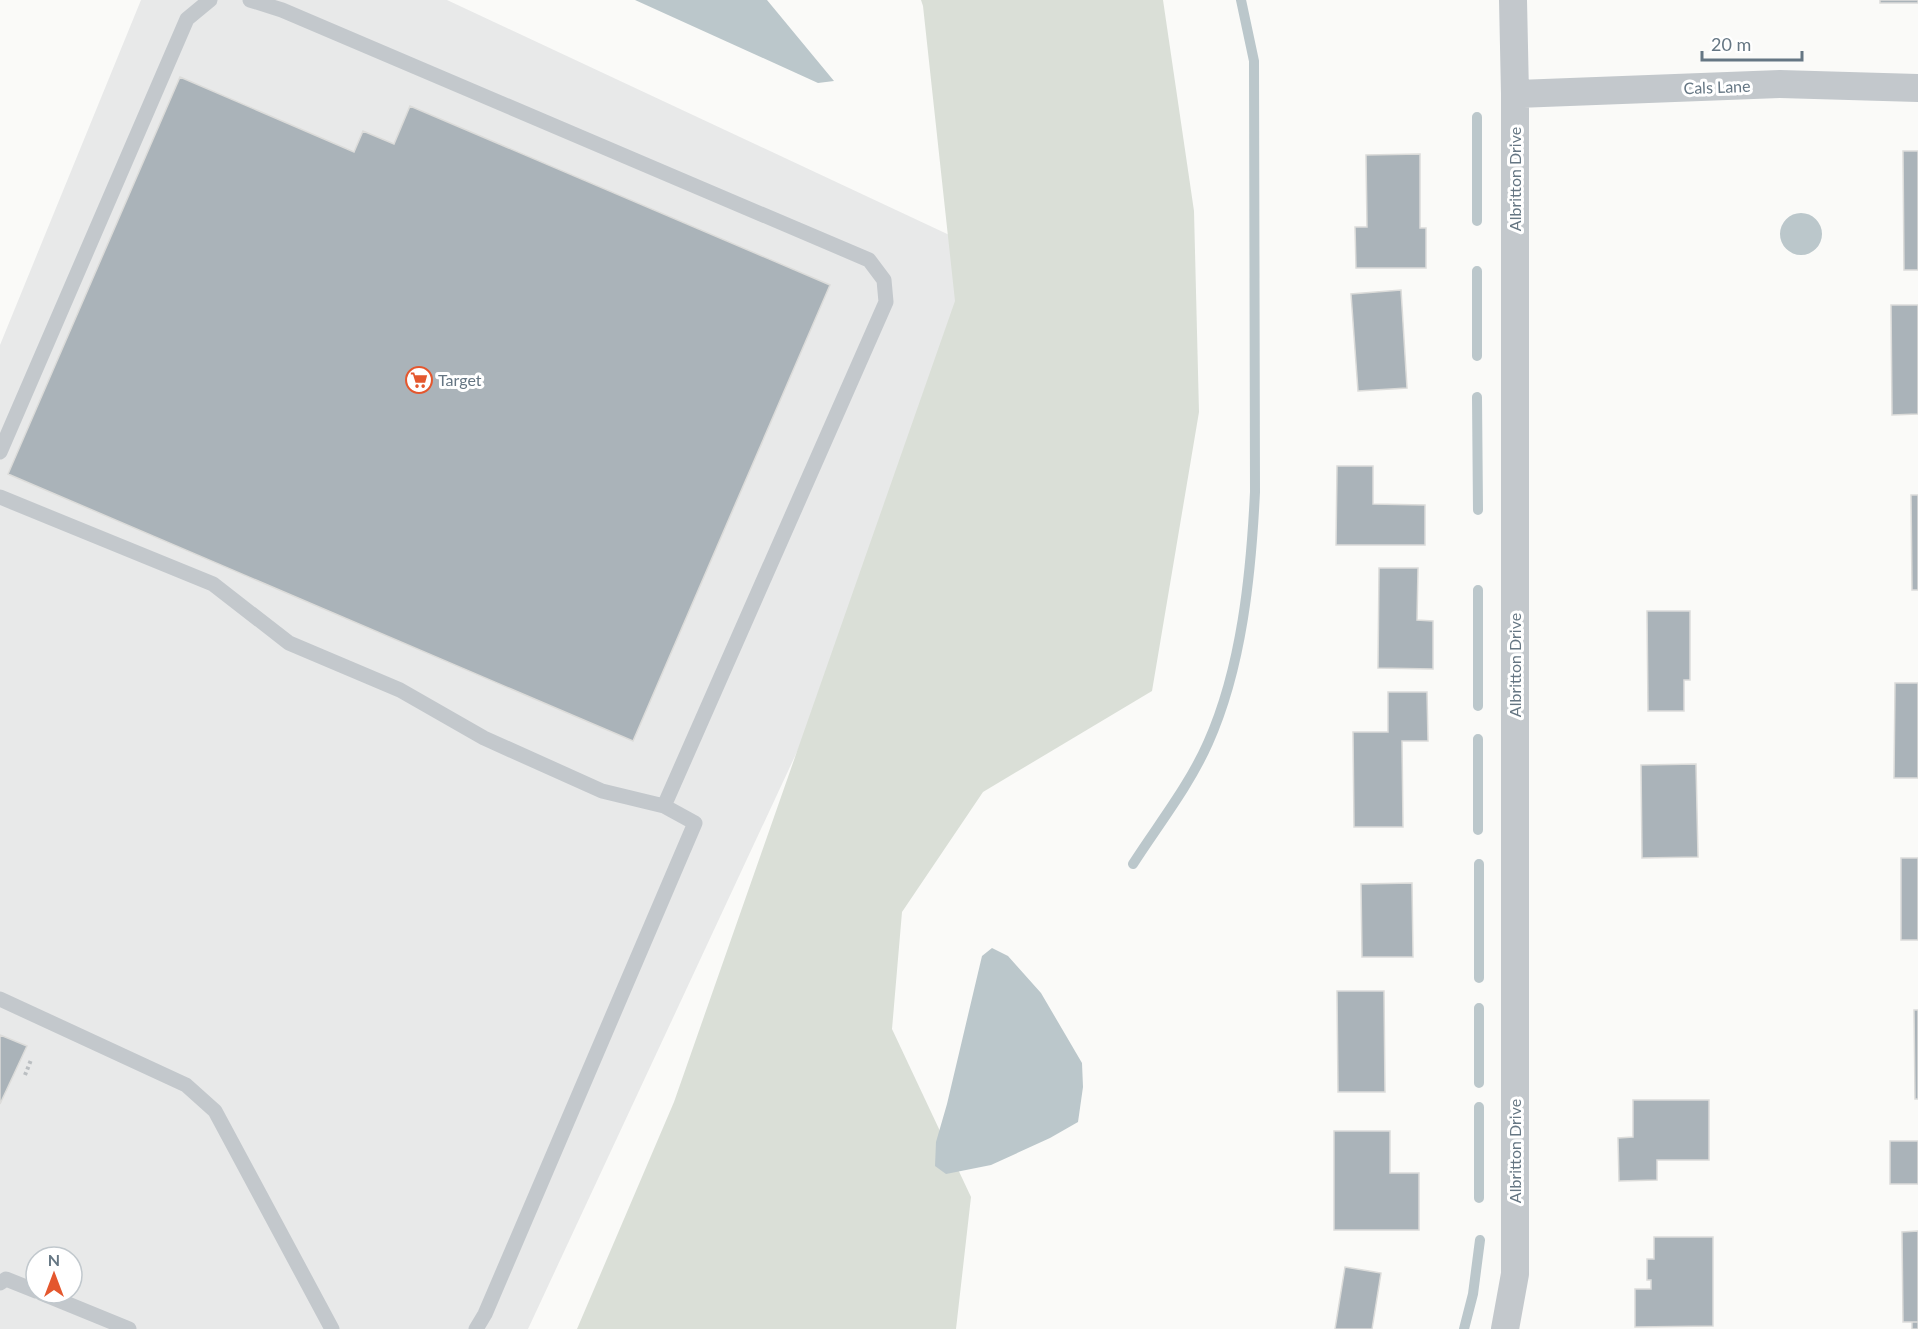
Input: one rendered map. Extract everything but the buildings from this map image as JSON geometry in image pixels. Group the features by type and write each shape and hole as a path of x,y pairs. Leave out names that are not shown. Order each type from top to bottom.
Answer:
{"street":[{"name":"Albritton Drive","path":"1505,1329 1515,1274 1515,94 1513,0"},
{"name":"Cals Lane","path":"1515,94 1780,84 1918,88"}],"lane":[{"path":"0,452 187,19 210,0"},
{"path":"250,0 282,10 868,260 884,280 886,302 664,806"},
{"path":"2,502 213,584 289,643 400,690 484,738 602,791 664,806 695,823 485,1314 476,1329"},
{"path":"0,999 186,1085 215,1111 332,1329"},
{"path":"0,1283 6,1279 24,1286"},
{"path":"66,1305 107,1325 129,1329"}],"path":[{"path":"25,1075 31,1060"}],"shaded area":[{"path":"141,0 447,0 1022,269 528,1329 0,1329 0,345"},
{"path":"635,0 767,0 834,81 818,83"},
{"path":"921,0 1163,0 1194,211 1199,412 1152,691 983,792 902,912 892,1029 971,1197 956,1329 577,1329 674,1102 955,301"},
{"path":"1801,213 1816,219 1822,234 1816,249 1801,255 1786,249 1780,234 1786,219"},
{"path":"992,948 1008,956 1041,993 1082,1063 1083,1087 1078,1122 1050,1138 991,1165 946,1174 935,1166 936,1142 982,956"}],"waterway":[{"path":"1133,864 1183,790 1208,743 1229,683 1243,620 1251,555 1255,492 1254,61 1241,0"},
{"path":"1477,117 1477,221"},
{"path":"1477,271 1477,356"},
{"path":"1477,397 1478,510"},
{"path":"1478,590 1478,706"},
{"path":"1478,739 1478,830"},
{"path":"1479,864 1479,978"},
{"path":"1479,1008 1479,1083"},
{"path":"1479,1107 1479,1198"},
{"path":"1464,1329 1473,1294 1480,1240"}],"place":[{"name":"Target","path":"419,380"}]}
